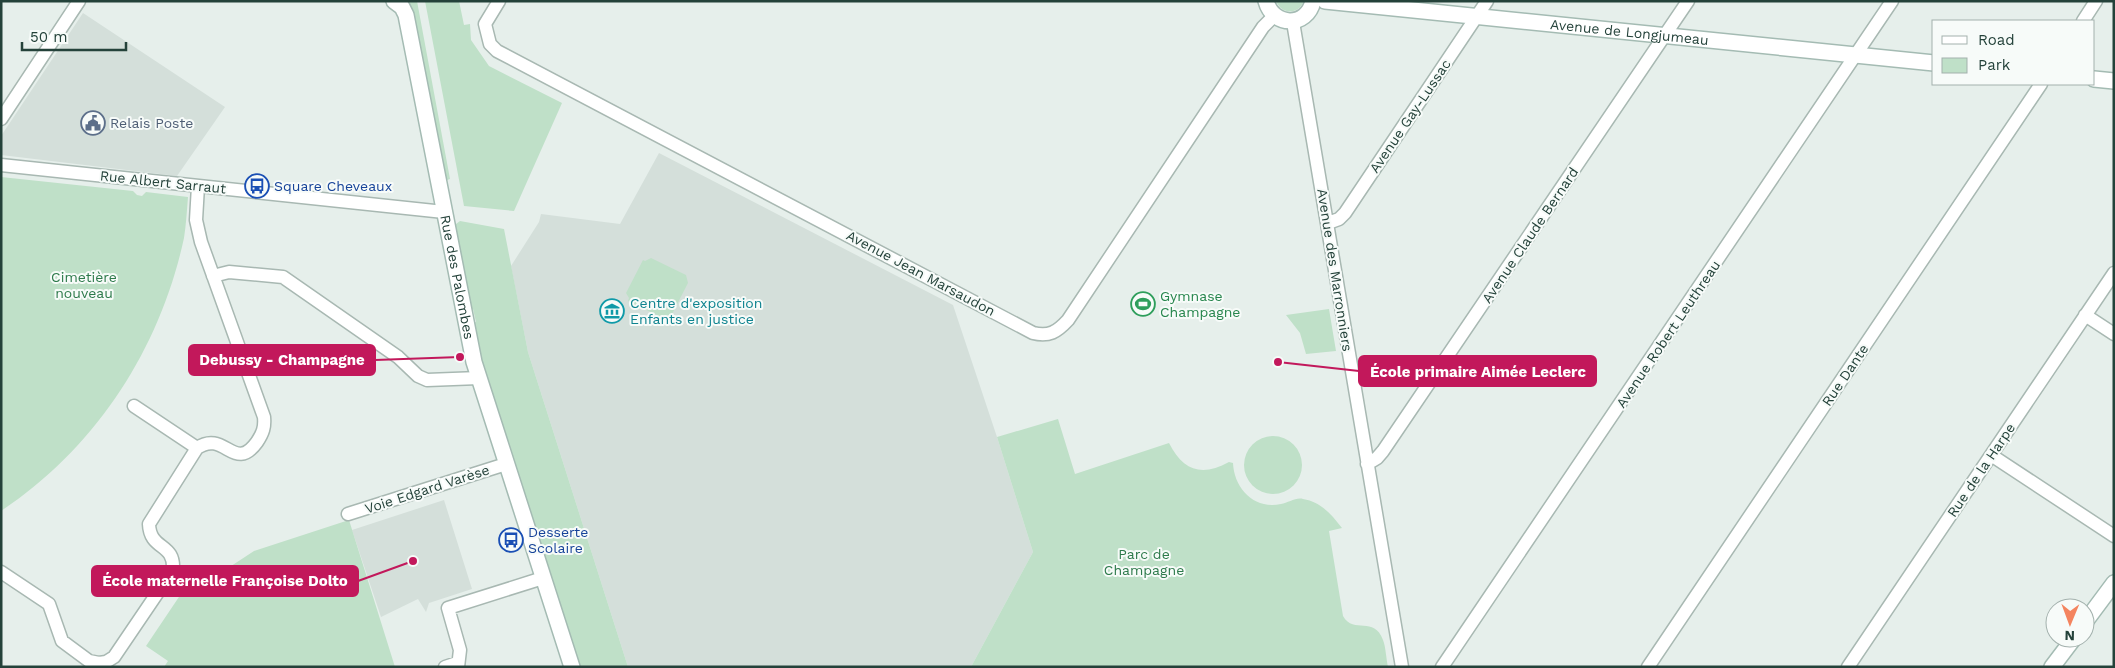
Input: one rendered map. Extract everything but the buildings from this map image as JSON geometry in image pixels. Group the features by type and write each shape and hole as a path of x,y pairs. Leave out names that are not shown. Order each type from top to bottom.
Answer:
{"street":[{"path":"1,119 79,1"},
{"name":"Rue des Palombes","path":"394,1 402,7 406,15 467,329 479,378 572,667"},
{"name":"Avenue Jean Marsaudon","path":"499,1 486,20 485,27 490,44 497,51 1033,333 1042,335 1052,334 1060,329 1068,320 1264,27 1274,16"},
{"path":"1266,1 1274,16 1286,22 1293,22 1307,14 1313,1"},
{"name":"Avenue de Longjumeau","path":"1324,1 1932,63"},
{"name":"Avenue Gay-Lussac","path":"1328,223 1339,219 1345,213 1488,1"},
{"name":"Avenue Claude Bernard","path":"1367,464 1378,458 1383,451 1688,1"},
{"name":"Avenue Robert Leuthreau","path":"1442,667 1892,1"},
{"path":"2084,20 2096,1"},
{"name":"Avenue des Marronniers","path":"1293,22 1402,667"},
{"path":"2095,79 2114,81"},
{"name":"Rue Dante","path":"1648,667 2040,85"},
{"name":"Rue Albert Sarraut","path":"1,165 444,212"},
{"path":"1,572 50,604 62,641 89,661 106,662 114,657 173,570 174,561 168,550 153,541 149,524 197,448 209,442 224,446 234,453 242,455 250,451 263,433 265,426 264,417 213,276 196,220 198,186"},
{"path":"213,276 229,272 283,277 398,357 418,376 428,380 479,378"},
{"name":"Rue de la Harpe","path":"1848,667 2114,273"},
{"path":"2085,315 2114,334"},
{"path":"134,406 197,448"},
{"path":"1991,456 2114,536"},
{"name":"Voie Edgard Varèse","path":"348,514 506,464"},
{"path":"453,666 460,650 448,608 543,578"},
{"path":"2095,609 2114,583"},
{"path":"2052,667 2066,648"}],"shaded area":[{"path":"83,13 225,107 177,176 1,155 1,136"},
{"path":"659,153 953,305 1033,552 971,667 628,667 528,352 511,266 539,222 541,214 620,224"},
{"path":"444,500 472,589 429,603 426,612 418,599 381,617 352,530"}],"green space":[{"path":"405,1 417,1 450,179 444,181"},
{"path":"425,1 459,1 464,25 470,24 471,40 489,66 562,103 514,211 464,206"},
{"path":"1276,1 1304,1 1298,9 1290,12 1282,9"},
{"name":"Cimetière nouveau","path":"1,177 133,191 137,195 142,196 146,192 188,197 184,238 173,279 159,319 141,357 119,392 94,426 66,457 35,486 1,511"},
{"path":"460,221 504,229 528,352 628,667 577,667 485,378 472,323 476,322 473,309 470,309 454,229"},
{"path":"651,258 686,275 688,283 671,316 663,318 628,301 629,298 626,293 643,260"},
{"path":"1329,309 1336,351 1306,354 1300,333 1286,315"},
{"name":"Parc de Champagne","path":"1058,419 1075,474 1169,443 1180,460 1194,469 1210,469 1229,462 1233,463 1237,481 1242,489 1247,495 1262,504 1271,505 1300,499 1315,503 1325,509 1342,528 1329,531 1343,616 1353,624 1375,628 1384,643 1388,667 971,667 1033,552 997,437"},
{"path":"1273,436 1284,438 1297,449 1302,465 1300,476 1289,489 1273,494 1262,492 1249,481 1244,465 1246,454 1257,441"},
{"path":"349,520 395,667 164,667 168,661 146,646 187,585 193,591 254,551"}],"place":[{"name":"Relais Poste","path":"93,123"},
{"name":"Square Cheveaux","path":"257,186"},
{"name":"Gymnase Champagne","path":"1143,304"},
{"name":"Centre d'exposition Enfants en justice","path":"612,311"},
{"name":"Debussy - Champagne","path":"460,357"},
{"name":"École primaire Aimée Leclerc","path":"1278,362"},
{"name":"Desserte Scolaire","path":"511,540"},
{"name":"École maternelle Françoise Dolto","path":"413,561"}]}
